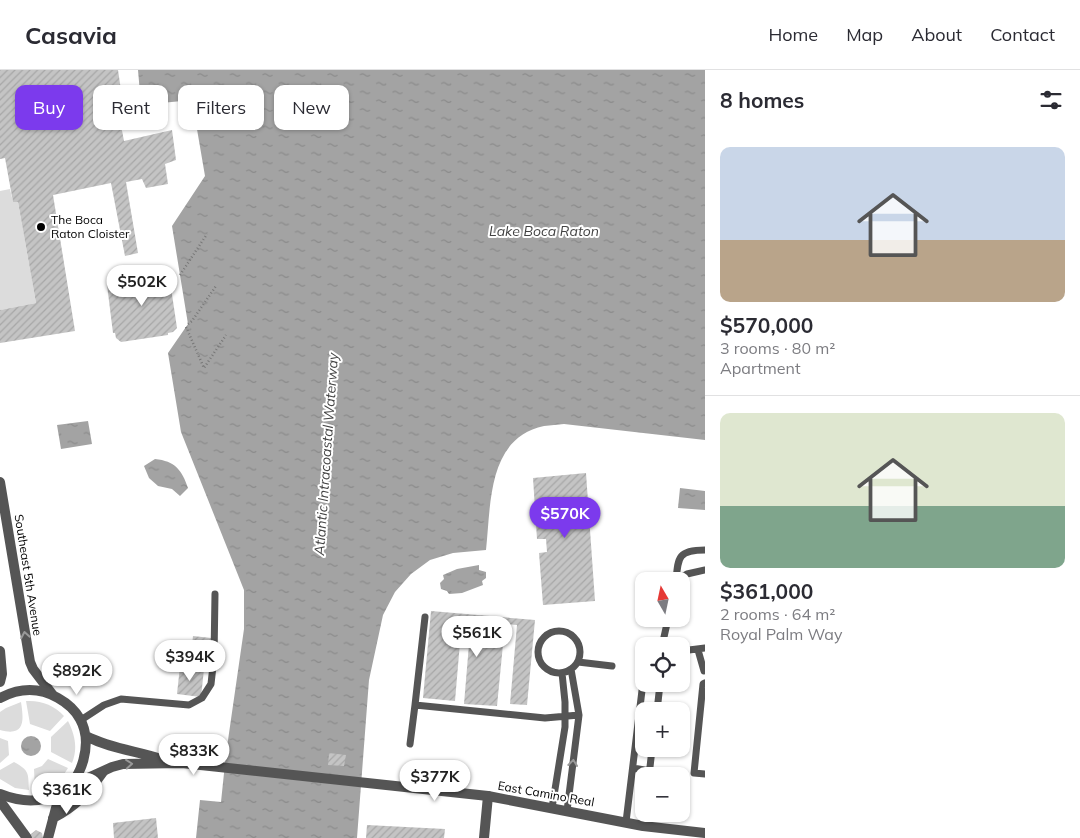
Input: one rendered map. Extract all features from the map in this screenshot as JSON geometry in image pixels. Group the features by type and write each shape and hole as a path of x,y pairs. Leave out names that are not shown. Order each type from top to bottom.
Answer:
{"street":[{"name":"Southeast 5th Avenue","path":"0,482 30,659 33,669 52,694"},
{"path":"0,651 2,674 0,682"},
{"path":"0,698 21,690 41,691 52,694 69,706 81,720 86,736 86,748 80,770 64,790 53,818 48,838"},
{"name":"East Camino Real","path":"86,736 98,743 172,763"},
{"name":"East Camino Real","path":"0,794 15,799 34,801 124,764 172,763 217,766 488,796 644,826 705,833"},
{"path":"53,818 80,800 103,772"},
{"path":"484,838 488,796"},
{"path":"0,801 27,838"}],"lane":[{"path":"677,572 678,560 684,553 692,550 705,550"},
{"path":"690,573 705,570"},
{"path":"81,720 104,705 121,699 189,706 202,698 211,684 214,657 215,594"},
{"path":"410,744 425,617"},
{"path":"560,631 572,636 579,648 578,662 571,669 562,673 548,670 539,660 538,646 546,635 560,631"},
{"path":"701,649 704,671"},
{"path":"578,662 612,666"},
{"path":"567,811 579,715 571,669"},
{"path":"552,808 565,727 562,673"},
{"path":"705,683 703,684 694,773 705,774"},
{"path":"626,822 642,692"},
{"path":"414,705 545,718 579,715"},
{"path":"644,822 644,826"}],"path":[{"path":"180,275 208,234"},
{"path":"216,286 187,326 204,368 226,335"}],"shaded area":[{"path":"10,189 13,202 18,202 36,303 0,310 0,191"},
{"path":"26,701 37,701 47,704 64,716 50,731 30,724"},
{"path":"21,702 21,726 14,731 0,730 0,712"},
{"path":"68,721 75,742 72,763 51,752 51,737"},
{"path":"0,738 8,741 9,755 0,763"},
{"path":"48,759 68,768 62,777 54,783 45,788 35,790 34,769 42,766"},
{"path":"14,762 26,770 29,790 15,788 0,779 0,770"}],"water":[{"path":"138,70 705,70 705,440 564,424 544,426 525,433 512,444 502,459 496,476 489,513 486,550 453,553 430,560 411,574 395,592 383,615 369,680 357,838 196,838 200,800 221,802 244,629 244,590 181,432 168,353 188,324 172,226 205,176 197,130 264,130 264,85 178,85 178,101 168,102 168,85 139,85"},
{"path":"88,421 92,444 61,449 57,425"},
{"path":"155,459 173,464 180,471 188,488 180,496 172,489 158,486 149,478 144,466"},
{"path":"680,488 705,491 705,510 678,508"},
{"path":"479,565 479,570 486,572 486,578 482,581 483,585 462,593 449,594 441,589 440,583 444,579 443,575 457,569"},
{"path":"31,736 38,739 41,746 38,753 31,756 24,753 21,746 24,739"}],"building":[{"name":"The Boca Raton Cloister","path":"0,70 118,70 120,85 93,85 93,130 122,130 124,141 172,130 176,160 165,164 168,184 146,188 142,179 126,182 138,253 125,256 111,183 53,195 75,331 0,343 0,310 36,303 18,202 13,202 5,158 0,159"},
{"path":"159,272 159,274 167,275 168,281 170,281 177,328 173,332 168,333 168,335 121,342 113,333 107,285 110,281"},
{"path":"586,473 595,601 543,605 539,553 547,552 546,539 537,539 533,478"},
{"path":"431,611 535,620 527,705 510,704 517,625 505,624 497,706 464,704 471,620 462,619 455,701 423,698"},
{"path":"193,636 211,638 208,665 190,662"},
{"path":"180,666 204,669 201,697 177,694"},
{"path":"329,753 346,755 344,766 328,765"},
{"path":"156,818 158,838 114,838 113,823"},
{"path":"367,825 445,829 444,838 366,838"},
{"path":"36,830 42,833 43,838 32,838 31,834"}],"place":[{"name":"The Boca Raton Cloister","path":"41,227"}],"water label":[{"name":"Lake Boca Raton","path":"544,231"},
{"name":"Atlantic Intracoastal Waterway","path":"326,454"}]}
